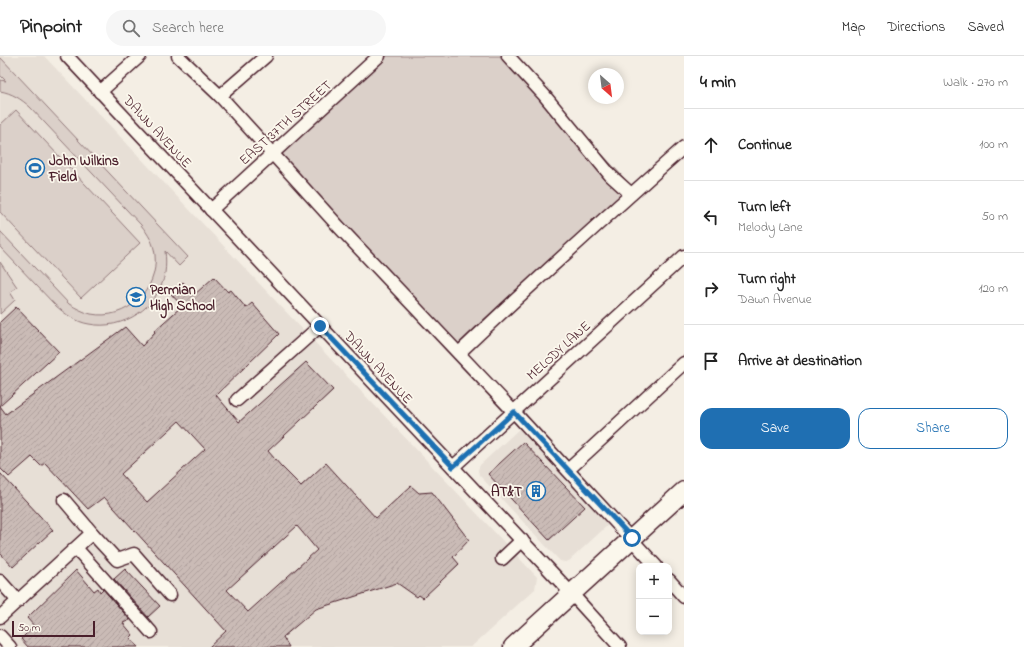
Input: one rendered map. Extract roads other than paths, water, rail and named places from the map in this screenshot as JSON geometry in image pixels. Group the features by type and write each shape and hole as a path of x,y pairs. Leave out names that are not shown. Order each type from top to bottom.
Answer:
{"highway":[{"path":"516,646 684,491"}],"street":[{"name":"DAWN AVENUE","path":"67,56 572,593 620,647"},
{"path":"100,92 140,56"},
{"path":"178,56 220,96 272,154 632,538 653,563"},
{"path":"220,96 266,56"},
{"name":"EAST 37TH STREET","path":"211,210 380,56"},
{"path":"508,56 544,95 610,175 631,194"},
{"path":"459,353 526,290 684,147"},
{"name":"MELODY LANE","path":"453,467 684,256"},
{"path":"237,400 320,326"},
{"path":"568,470 684,364"},
{"path":"64,500 117,560 134,554 170,595"},
{"path":"0,617 92,533"},
{"path":"502,559 522,540"},
{"path":"76,548 151,632"},
{"path":"0,581 18,601"},
{"path":"672,583 684,597"},
{"path":"0,636 10,647"}],"place":[{"name":"John Wilkins Field","path":"35,168"},
{"name":"Permian High School","path":"136,297"},
{"name":"AT&T","path":"536,491"}]}
